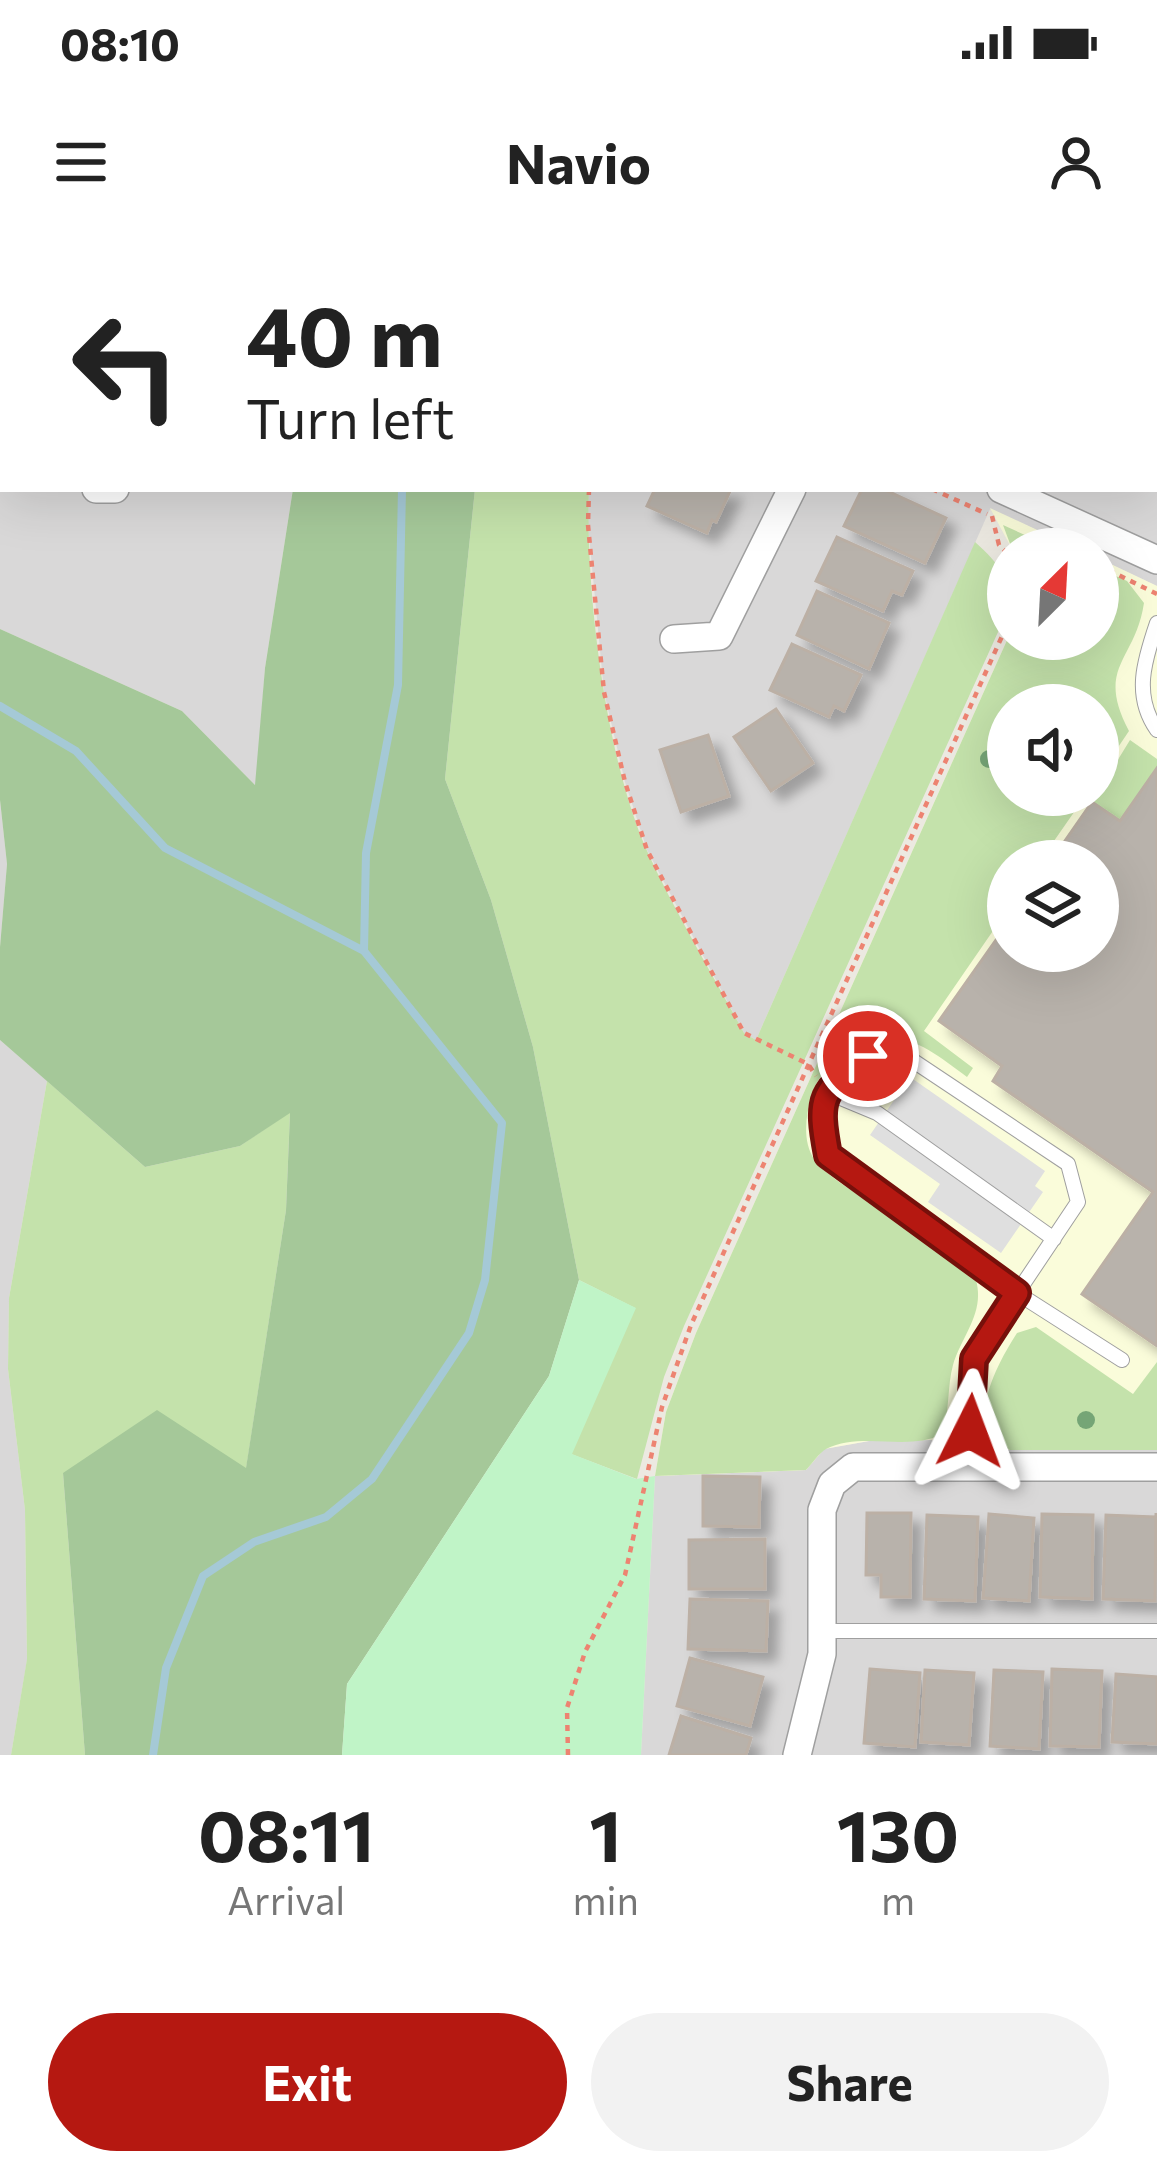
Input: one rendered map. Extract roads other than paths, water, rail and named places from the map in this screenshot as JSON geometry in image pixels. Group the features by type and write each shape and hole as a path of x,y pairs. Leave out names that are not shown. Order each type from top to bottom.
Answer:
{"street":[{"path":"674,639 719,636 791,492"},
{"path":"997,502 1157,560"},
{"path":"797,1755 822,1654 822,1510 832,1484 853,1467 1157,1467"}],"lane":[{"path":"1157,623 1153,649 1144,661 1142,709 1157,730"},
{"path":"968,1467 974,1359 1017,1293 1078,1202 1068,1164 906,1056 868,1056 836,1080 820,1111 828,1155 1017,1293 1123,1360"},
{"path":"829,1093 877,1113 1054,1239"},
{"path":"822,1630 1157,1631"}],"waterway":[{"path":"364,951 366,853 398,685 402,492"},
{"path":"0,706 76,751 165,848 364,951 502,1123 485,1280 469,1333 372,1479 326,1517 254,1542 203,1576 166,1668 153,1755"}]}
